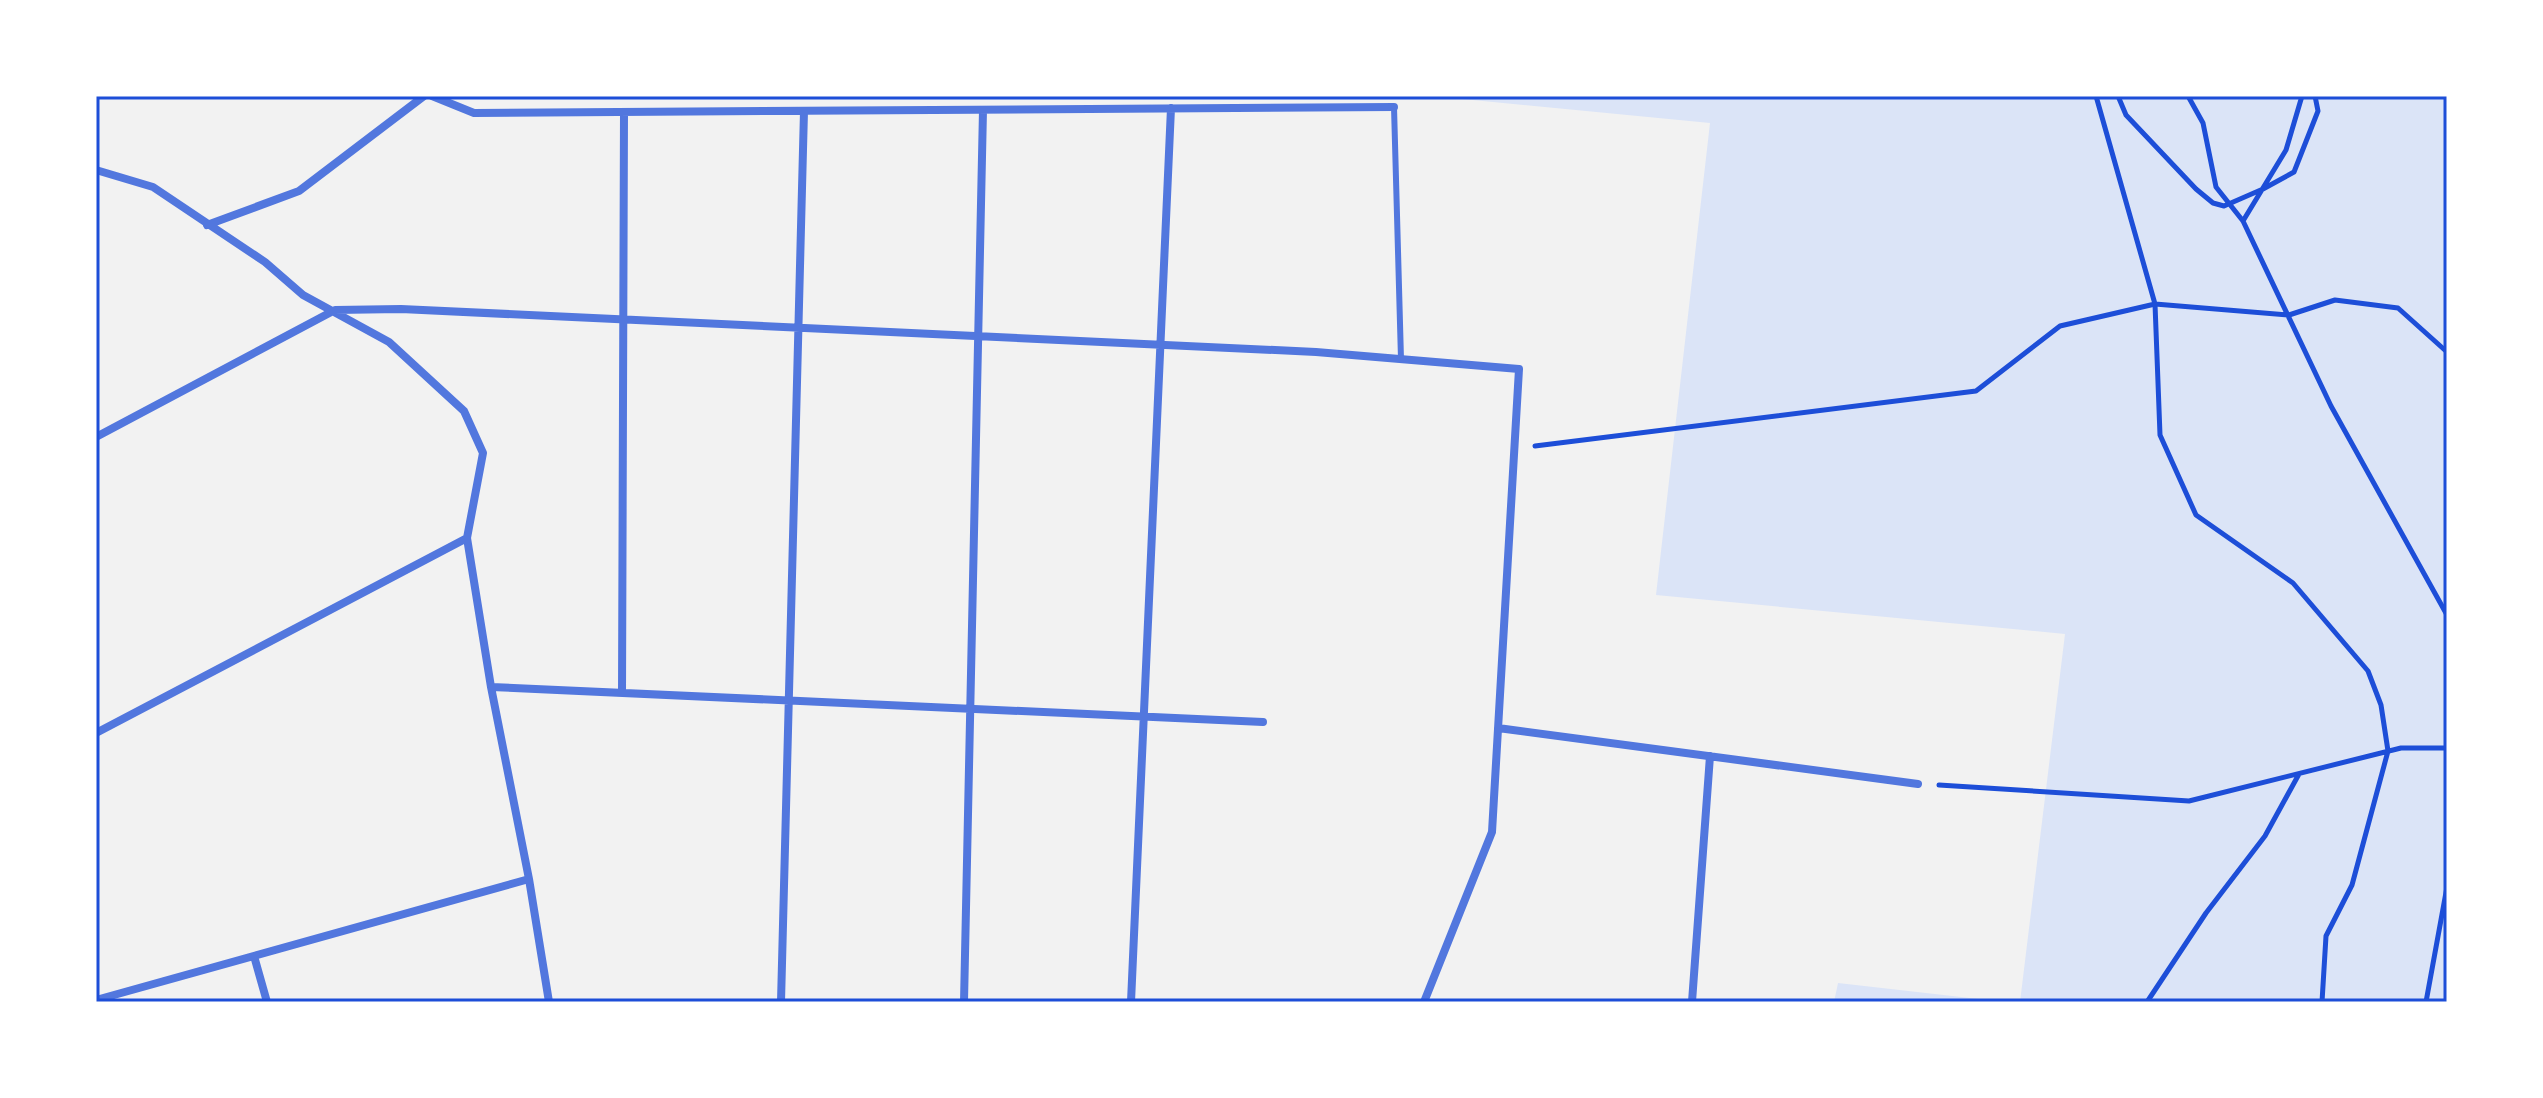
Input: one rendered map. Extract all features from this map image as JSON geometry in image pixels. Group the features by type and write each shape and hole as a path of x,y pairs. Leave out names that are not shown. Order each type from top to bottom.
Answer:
{"street":[{"path":"207,225 299,191 424,96"},
{"path":"432,96 474,113 1394,107"},
{"path":"1131,1002 1171,108"},
{"path":"964,1002 983,110"},
{"path":"781,1002 804,111"},
{"path":"622,693 624,112"},
{"path":"96,170 153,187 265,262 303,295 389,342 464,411 483,453 467,538 549,1002"},
{"path":"96,437 335,310 401,309 1160,344 1316,352 1519,369 1492,832 1424,1002"},
{"path":"96,733 467,538"},
{"path":"491,687 1263,722"},
{"path":"1498,728 1918,784"},
{"path":"1692,1002 1710,756"},
{"path":"96,1000 529,879"},
{"path":"254,956 267,1002"}],"lane":[{"path":"1394,107 1401,359"}],"path":[{"path":"2096,96 2155,304 2160,435 2196,515 2293,583 2368,671 2381,705 2388,751 2352,885 2326,936 2322,1002"},
{"path":"2118,96 2126,115 2196,189 2213,203 2232,204 2294,172 2318,111 2315,96"},
{"path":"2188,96 2203,123 2216,187 2243,221 2331,406 2447,615"},
{"path":"2243,221 2286,150 2302,96"},
{"path":"1515,448 1976,391 2060,326 2155,304 2289,315 2335,300 2398,308 2447,352"},
{"path":"1918,784 2189,801 2401,748 2447,748"},
{"path":"2147,1002 2206,913 2265,836 2300,773"},
{"path":"2426,1002 2447,887"}],"shaded area":[{"path":"1432,96 2447,96 2447,1002 2020,1002 2065,634 1656,595 1710,123"},
{"path":"1838,983 2005,1002 1834,1002"}]}
